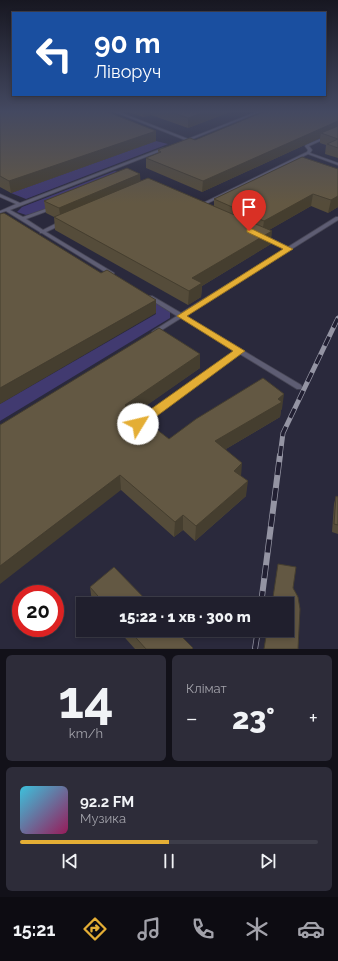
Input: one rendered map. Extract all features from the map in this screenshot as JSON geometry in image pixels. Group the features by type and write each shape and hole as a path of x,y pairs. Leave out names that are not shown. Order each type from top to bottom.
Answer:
{"lane":[{"path":"308,153 310,150 307,146 315,142"},
{"path":"0,212 165,149"},
{"path":"204,210 197,207 308,153 338,164"},
{"path":"113,169 118,171"},
{"path":"1,196 19,204"},
{"path":"22,219 59,205"},
{"path":"6,209 115,276"},
{"path":"148,336 338,218"},
{"path":"42,232 64,222"},
{"path":"261,236 289,249"},
{"path":"142,292 299,387"},
{"path":"138,424 240,351"}],"shaded area":[{"path":"152,142 168,144 26,199 11,193"},
{"path":"115,171 120,173 120,178 38,212 26,215 17,212 22,207"},
{"path":"154,301 170,312 170,318 0,421 0,404 156,314"}],"building":[{"path":"0,142 123,142 9,181 0,176"},
{"path":"179,142 290,142 203,181 146,158 161,152 158,150"},
{"path":"338,142 338,148 327,144"},
{"path":"302,157 338,169 338,196 331,200 313,194 264,221 214,199"},
{"path":"127,168 140,174 59,208 44,201"},
{"path":"148,178 272,231 192,278 202,283 189,291 54,217"},
{"path":"4,213 101,273 107,270 156,300 0,388 0,214"},
{"path":"159,328 200,354 125,405 169,439 196,419 263,378 284,394 278,399 282,402 215,441 242,463 234,471 248,481 196,526 183,515 175,522 120,475 0,566 0,425"},
{"path":"336,496 338,497 338,525 334,524"},
{"path":"278,564 296,567 293,588 298,597 300,609 298,649 264,649 266,637 294,637 294,597 273,597"},
{"path":"114,567 143,597 99,597 90,587"},
{"path":"135,637 182,637 193,648 192,649 146,649"}],"railway":[{"path":"280,456 283,433 338,318"},
{"path":"262,597 280,455"},
{"path":"255,649 257,637"}],"route":[{"path":"138,424 240,351 181,316 289,249 249,231"}]}
